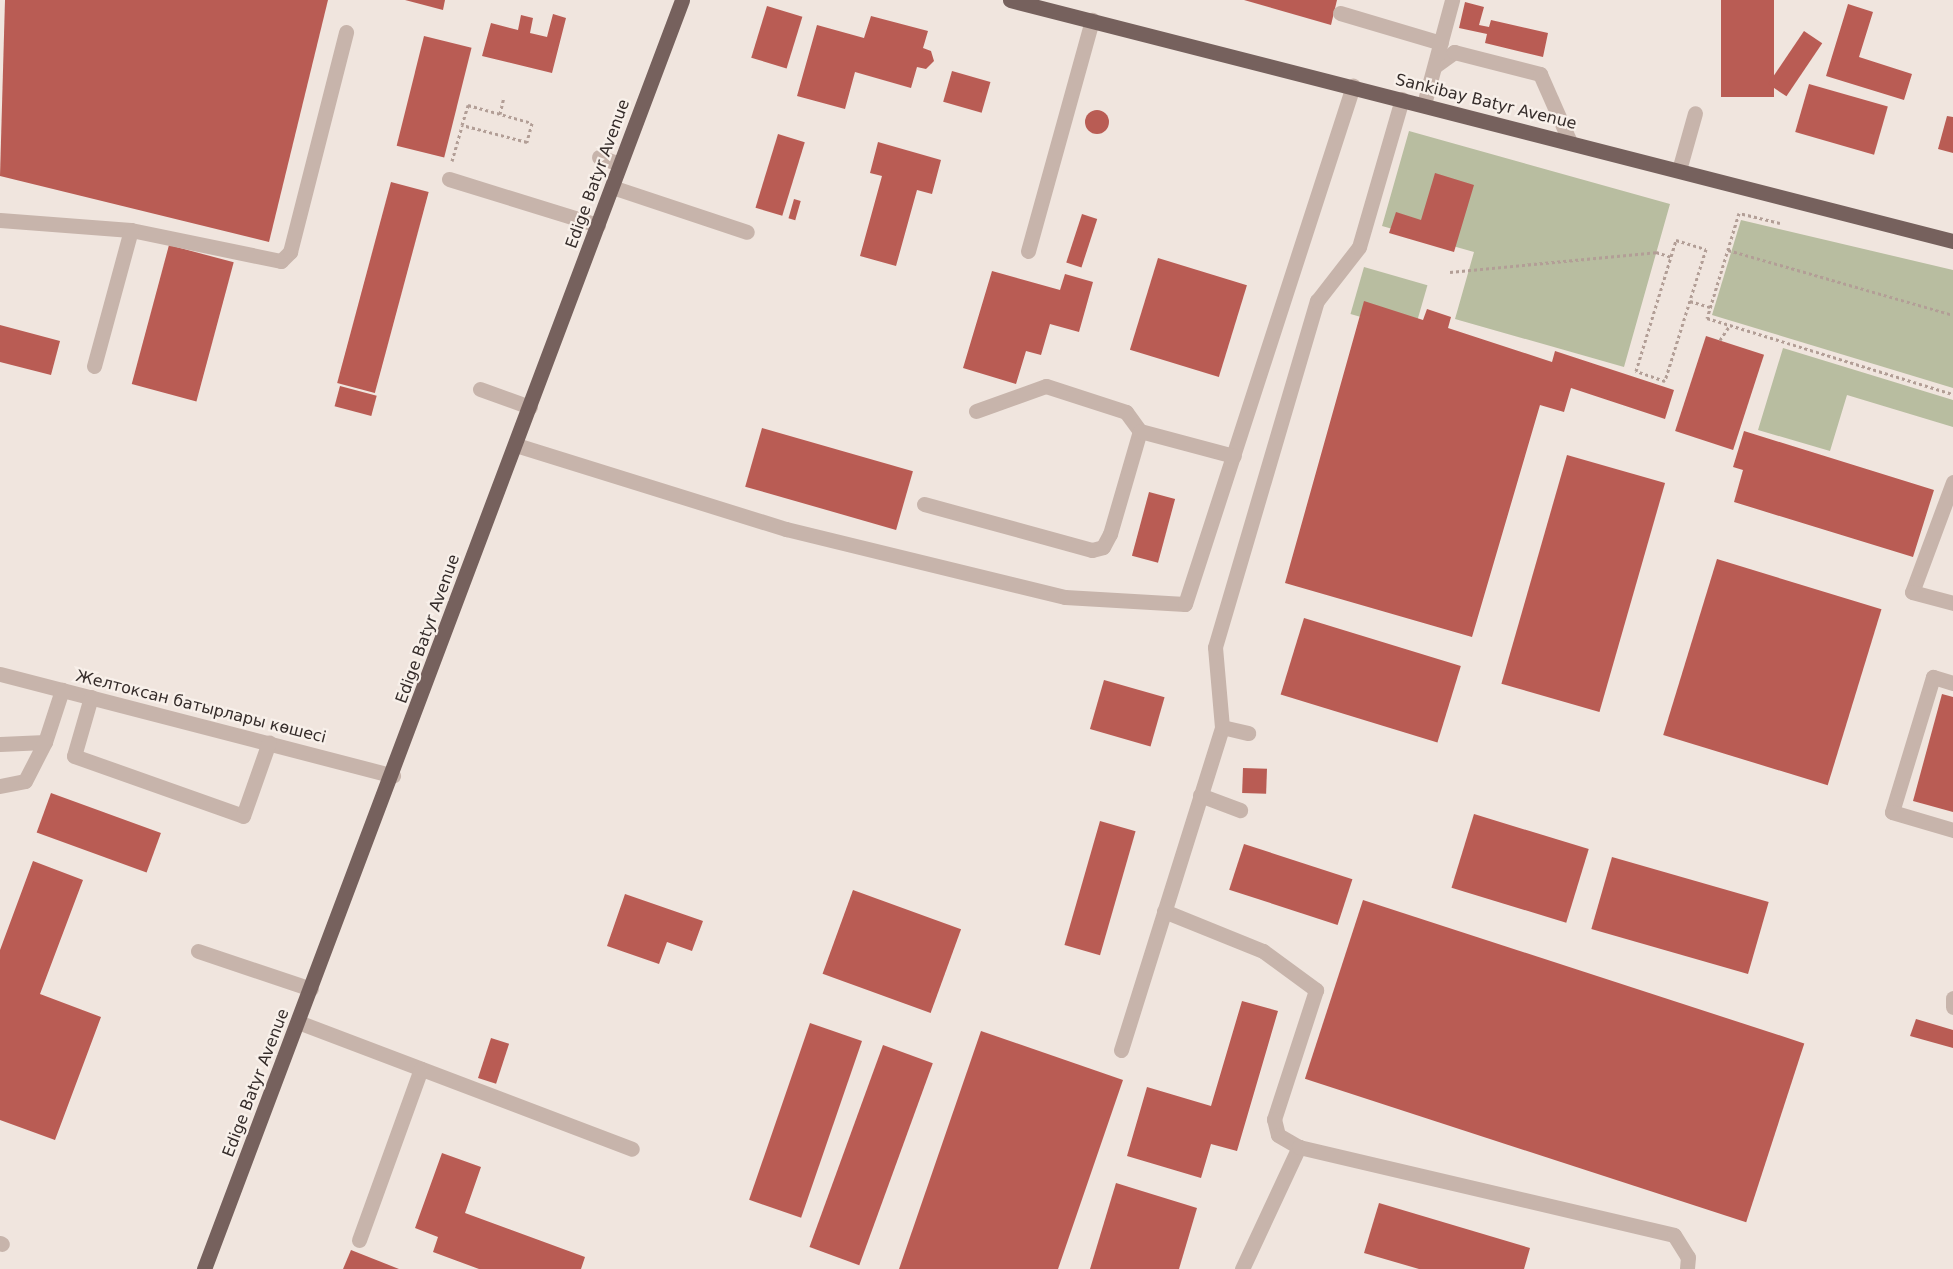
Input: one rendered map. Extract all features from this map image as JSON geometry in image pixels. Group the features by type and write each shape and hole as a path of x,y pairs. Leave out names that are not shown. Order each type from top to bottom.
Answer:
{"main road":[{"name":"Edige Batyr Avenue","path":"204,1269 393,776 682,0"},
{"name":"Sankibay Batyr Avenue","path":"1017,1 1953,241"}],"street":[{"path":"1424,104 1451,0"},
{"path":"1340,13 1441,43"},
{"path":"1028,251 1092,20"},
{"path":"0,220 131,230 269,261 286,257 346,32"},
{"path":"1435,66 1454,52 1540,74 1570,142"},
{"path":"516,445 786,529 1065,597 1185,604 1353,86"},
{"path":"1121,1050 1222,727 1215,647 1317,301 1359,247 1402,99"},
{"path":"1679,170 1695,113"},
{"path":"598,157 620,164"},
{"path":"449,179 598,225"},
{"path":"612,187 747,232"},
{"path":"94,366 131,230"},
{"path":"976,411 1046,386 1125,412 1140,432 1234,456"},
{"path":"480,389 530,407"},
{"path":"924,504 1092,550 1103,547 1140,432"},
{"path":"1953,482 1911,591 1953,603"},
{"name":"Желтоксан батырлары көшесі","path":"0,674 393,776"},
{"path":"1953,683 1933,677 1892,812 1953,830"},
{"path":"0,786 25,781 45,742 62,690"},
{"path":"91,697 74,756 243,816 269,742"},
{"path":"1222,727 1248,733"},
{"path":"0,744 45,742"},
{"path":"1200,795 1240,810"},
{"path":"1164,911 1263,951 1316,990 1274,1119 1278,1135 1299,1147 1674,1235 1688,1257 1687,1269"},
{"path":"198,951 311,988"},
{"path":"1953,998 1953,1007"},
{"path":"298,1022 632,1149"},
{"path":"359,1240 421,1070"},
{"path":"1242,1269 1299,1147"}],"path":[{"path":"500,114 504,98"},
{"path":"452,161 462,125 468,105 532,123 527,142 462,125"},
{"path":"1780,223 1739,213 1707,318 1953,394"},
{"path":"1676,240 1706,249 1690,301 1665,381 1636,371 1676,240"},
{"path":"1728,250 1953,315"},
{"path":"1450,272 1656,252 1671,256"},
{"path":"1690,301 1710,307"},
{"path":"1720,340 1730,325"}],"green space":[{"path":"1409,131 1670,204 1624,367 1455,319 1474,252 1382,226"},
{"path":"1741,220 1953,270 1953,388 1712,315"},
{"path":"1364,267 1427,285 1414,332 1350,314"},
{"path":"1783,348 1953,400 1953,427 1847,395 1830,451 1758,430"}],"building":[{"path":"5,0 328,0 269,242 0,176"},
{"path":"405,0 445,0 443,10"},
{"path":"1244,0 1337,0 1331,25"},
{"path":"1721,0 1774,0 1774,97 1721,97"},
{"path":"1465,2 1484,7 1479,25 1489,27 1491,20 1548,33 1543,57 1485,43 1487,34 1459,28"},
{"path":"1848,4 1873,12 1859,57 1912,74 1904,100 1826,76"},
{"path":"767,6 802,17 787,68 751,58"},
{"path":"553,14 566,18 552,73 482,56 491,23 518,30 521,15 533,18 530,33 547,37"},
{"path":"871,16 928,31 923,48 931,51 934,61 926,69 917,67 911,88 855,72 845,109 797,96 817,25 864,38"},
{"path":"1804,31 1822,43 1786,96 1768,84"},
{"path":"424,36 472,48 444,157 397,146"},
{"path":"952,71 990,82 982,113 943,102"},
{"path":"1809,84 1888,107 1874,155 1795,132"},
{"path":"1097,110 1105,114 1109,122 1105,130 1097,134 1089,130 1085,122 1089,114"},
{"path":"1947,116 1953,117 1953,153 1938,149"},
{"path":"778,134 805,142 782,216 755,208"},
{"path":"878,142 941,160 932,194 917,190 896,266 860,256 882,176 870,173"},
{"path":"1435,173 1474,185 1454,252 1389,233 1396,212 1421,220"},
{"path":"391,182 429,192 375,393 337,383"},
{"path":"794,199 801,201 795,220 788,218"},
{"path":"1082,214 1097,219 1081,267 1066,263"},
{"path":"169,245 234,262 196,401 132,384"},
{"path":"1158,258 1247,285 1219,377 1130,350"},
{"path":"992,271 1060,290 1065,274 1093,282 1079,332 1050,324 1041,355 1026,351 1016,384 963,368"},
{"path":"1364,301 1423,320 1427,309 1451,317 1448,328 1552,362 1555,351 1674,390 1665,419 1571,388 1564,412 1540,405 1472,637 1285,583"},
{"path":"0,325 60,341 51,375 0,362"},
{"path":"1706,336 1764,355 1733,450 1675,431"},
{"path":"340,386 377,396 371,416 335,406"},
{"path":"762,428 913,471 896,530 745,487"},
{"path":"1744,431 1934,490 1913,557 1734,502 1743,470 1733,467"},
{"path":"1567,455 1665,483 1599,712 1501,684"},
{"path":"1149,492 1175,499 1158,563 1132,556"},
{"path":"1717,559 1881,609 1828,785 1663,735"},
{"path":"1304,618 1461,666 1437,742 1281,695"},
{"path":"1104,680 1165,697 1151,746 1090,729"},
{"path":"1942,694 1953,697 1953,812 1913,801"},
{"path":"1243,768 1267,769 1266,794 1242,793"},
{"path":"51,793 161,833 147,872 37,832"},
{"path":"1474,814 1589,849 1566,923 1451,888"},
{"path":"1100,821 1136,831 1100,955 1064,945"},
{"path":"1244,844 1352,879 1338,925 1229,890"},
{"path":"1612,857 1769,902 1748,974 1591,929"},
{"path":"33,861 83,880 40,994 101,1017 55,1140 0,1120 0,950"},
{"path":"853,890 961,929 931,1013 823,974"},
{"path":"625,894 703,921 692,951 667,942 659,964 607,946"},
{"path":"1363,900 1804,1043 1746,1222 1305,1079"},
{"path":"1242,1001 1278,1011 1237,1151 1211,1144 1201,1178 1127,1156 1147,1087 1211,1106"},
{"path":"1916,1019 1953,1030 1953,1048 1910,1036"},
{"path":"810,1023 862,1041 801,1218 749,1200"},
{"path":"981,1031 1123,1080 1058,1269 899,1269"},
{"path":"491,1038 509,1044 496,1084 478,1078"},
{"path":"883,1045 933,1063 859,1265 809,1247"},
{"path":"442,1153 481,1167 465,1213 585,1257 581,1269 479,1269 433,1252 438,1237 415,1228"},
{"path":"1116,1183 1197,1208 1179,1269 1090,1269"},
{"path":"1379,1203 1530,1248 1524,1269 1419,1269 1364,1253"},
{"path":"351,1250 399,1269 343,1269"}]}
